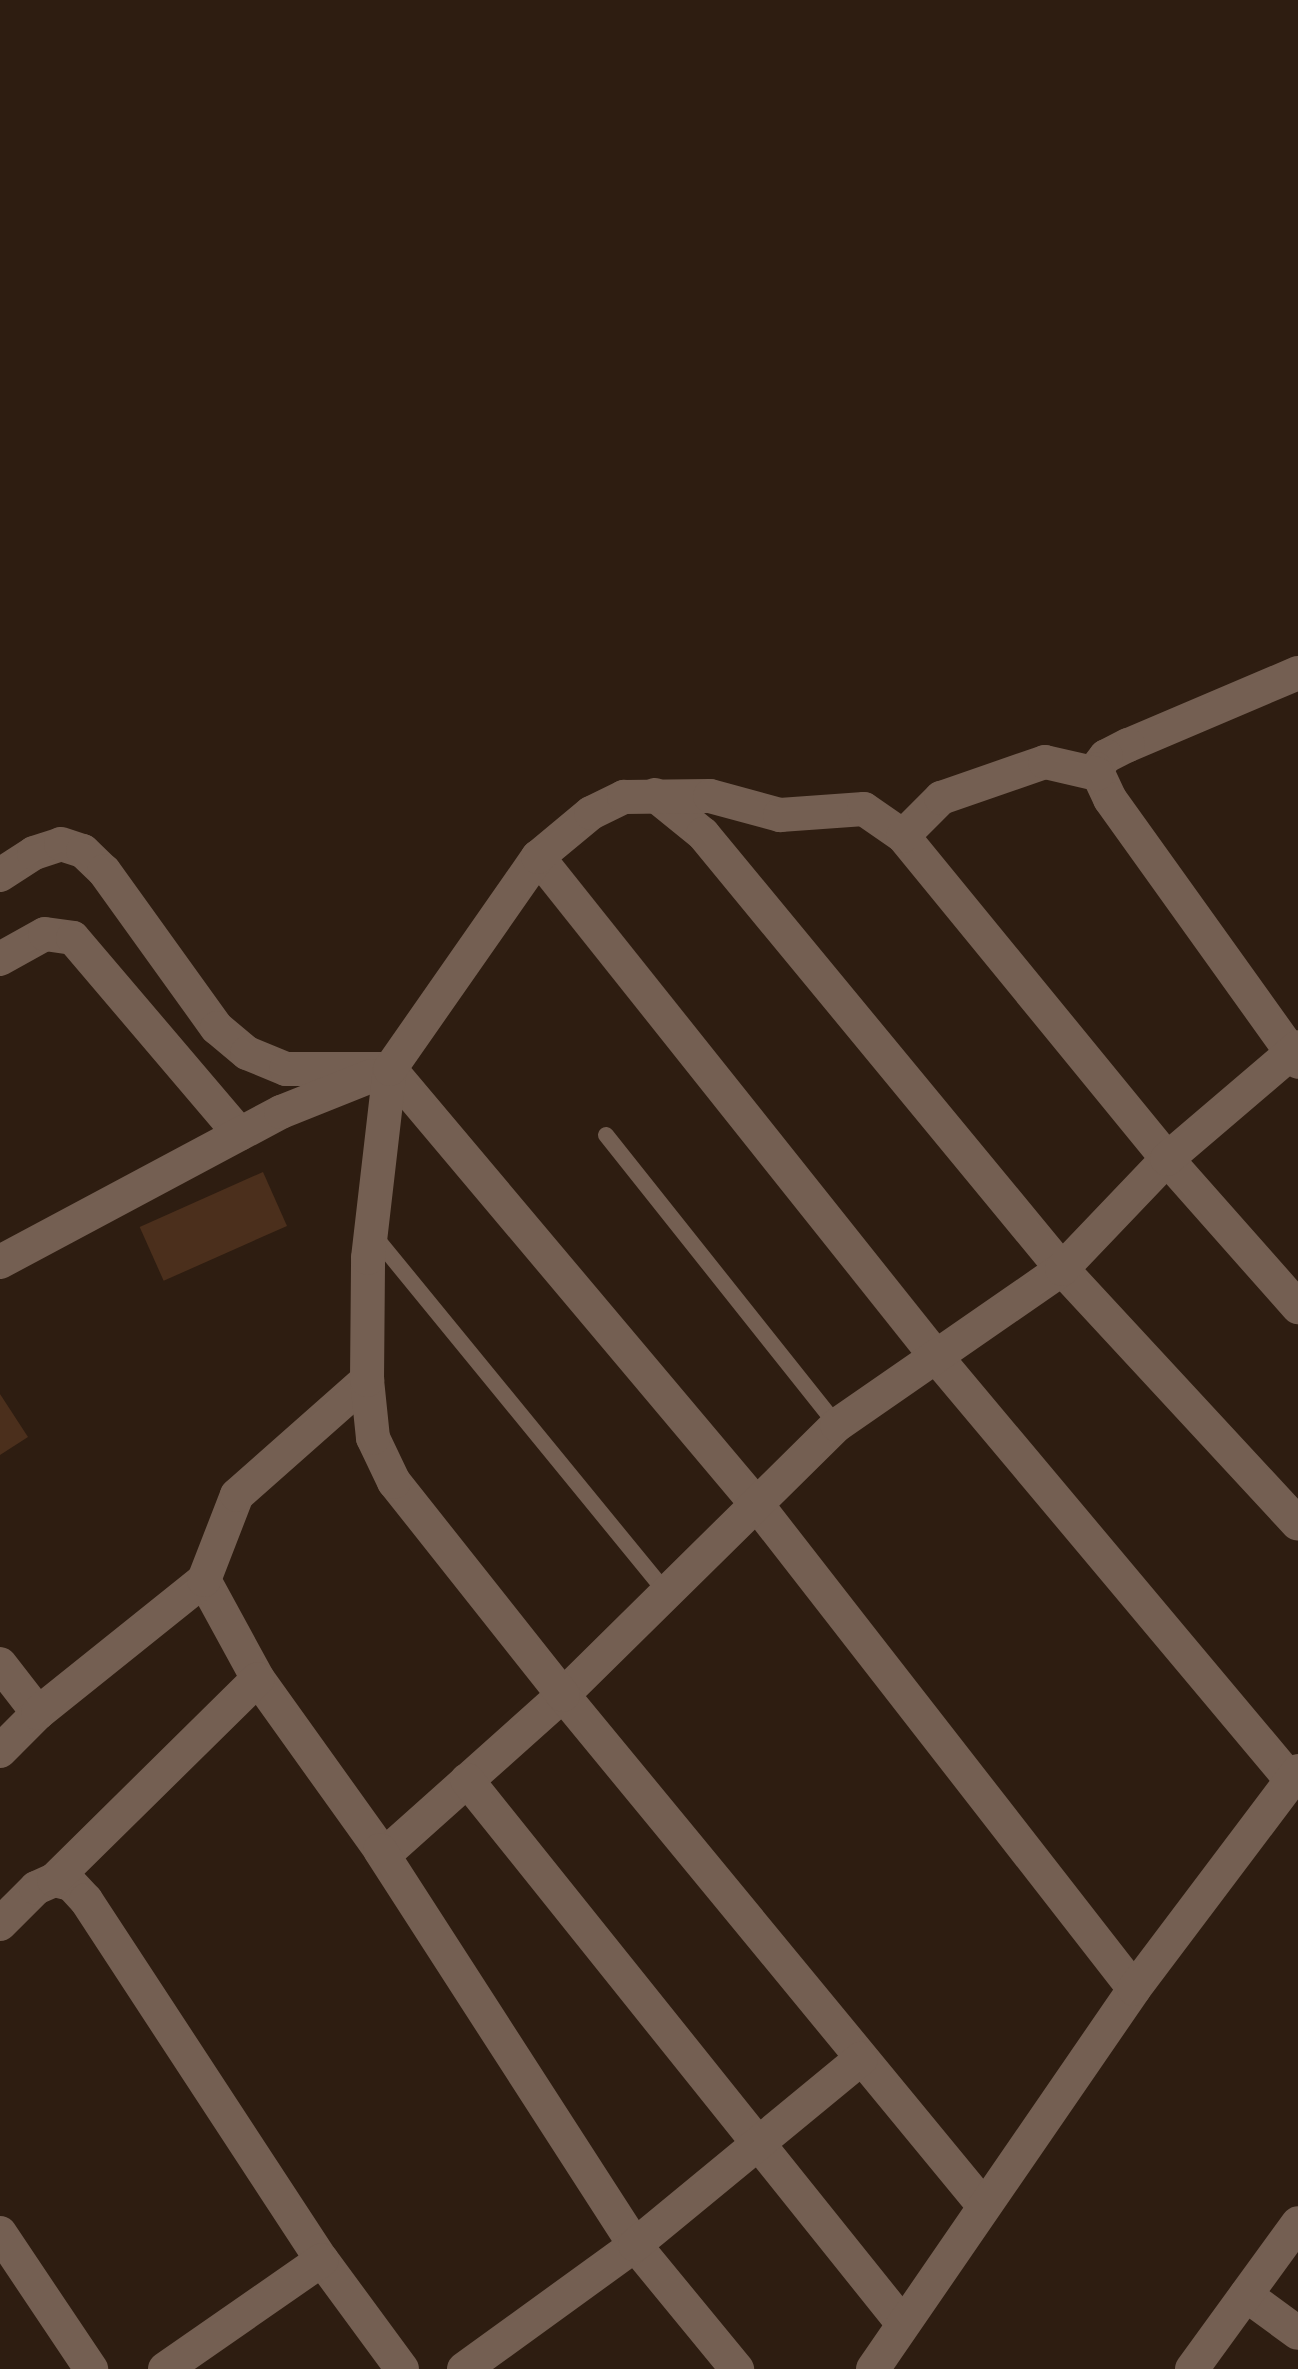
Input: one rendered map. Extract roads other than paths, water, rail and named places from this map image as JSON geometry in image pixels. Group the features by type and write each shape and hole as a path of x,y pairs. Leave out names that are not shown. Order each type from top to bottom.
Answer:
{"street":[{"path":"1097,774 1099,762 1128,745 1298,673"},
{"path":"380,1850 384,1855 563,1695 837,1425 938,1359 1062,1269 1167,1159 1296,1054 1097,774 1045,762 941,798 903,836"},
{"path":"655,795 703,834 1062,1269 1298,1524"},
{"path":"983,2205 563,1695 394,1482 373,1438 367,1380 371,1231 390,1069 538,857 591,813 624,797 655,795 710,796 780,815 864,809 903,836 1167,1159 1298,1307"},
{"path":"0,875 34,853 61,844 83,851 104,871 217,1028 247,1053 286,1069 390,1069 758,1506 1134,1989"},
{"path":"538,857 938,1359 1295,1776 1134,1989 873,2369"},
{"path":"0,959 45,934 73,938 240,1134"},
{"path":"0,1262 240,1134 390,1069"},
{"path":"0,1751 38,1713 204,1580 237,1495 367,1380"},
{"path":"204,1580 258,1679 380,1850 635,2245 737,2369"},
{"path":"0,1664 38,1713"},
{"path":"0,1924 36,1888 54,1880 258,1679"},
{"path":"467,1780 903,2324"},
{"path":"54,1880 71,1884 86,1900 322,2260 402,2369"},
{"path":"464,2369 635,2245 861,2059"},
{"path":"1192,2369 1298,2223"},
{"path":"0,2233 91,2369"},
{"path":"165,2369 322,2260"},
{"path":"1246,2295 1298,2333"}],"lane":[{"path":"606,1135 837,1425"},
{"path":"371,1231 667,1594"}]}
